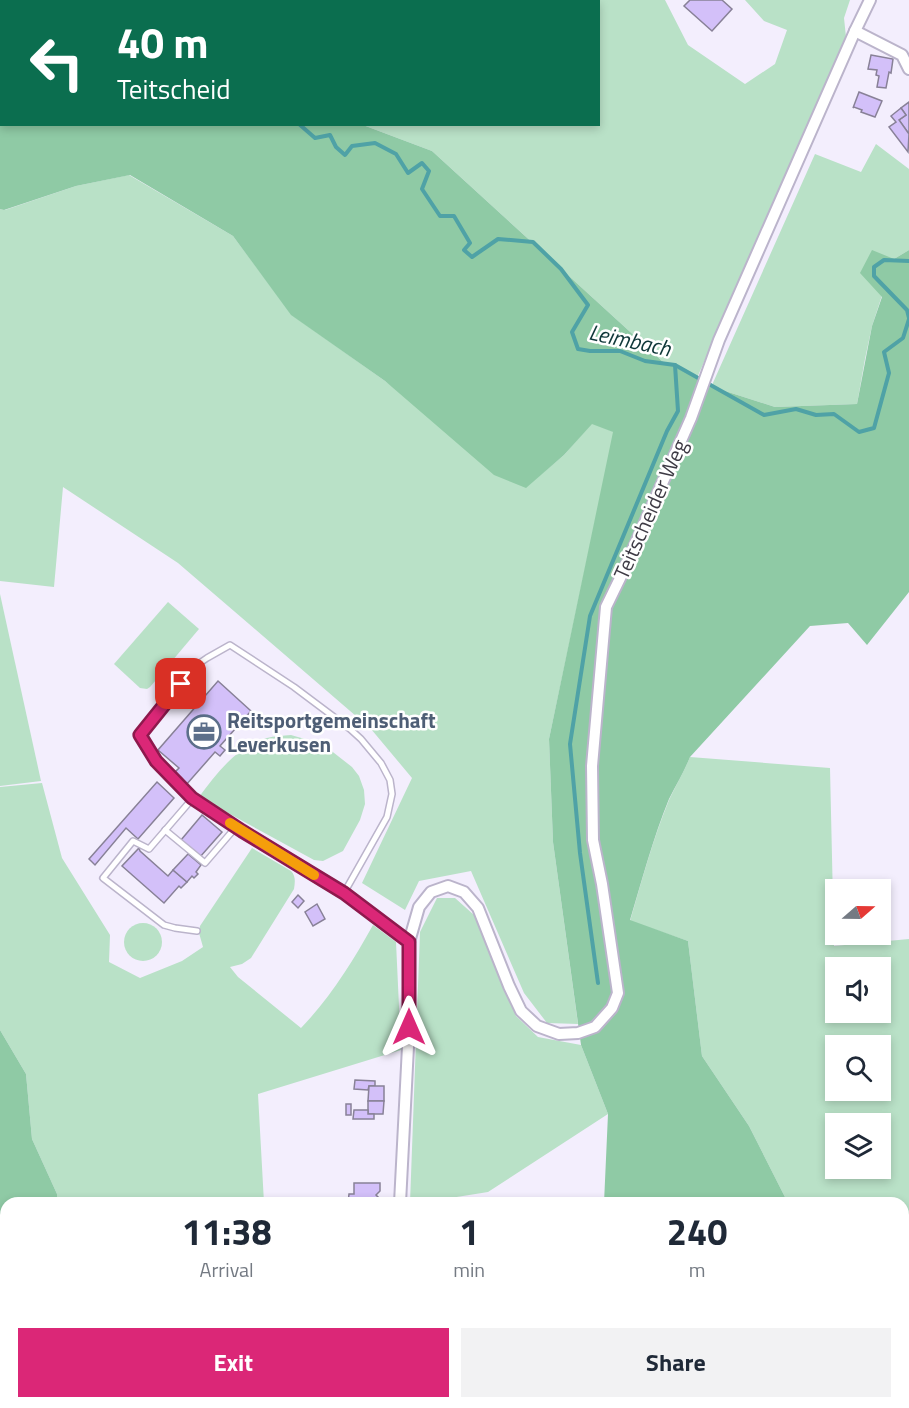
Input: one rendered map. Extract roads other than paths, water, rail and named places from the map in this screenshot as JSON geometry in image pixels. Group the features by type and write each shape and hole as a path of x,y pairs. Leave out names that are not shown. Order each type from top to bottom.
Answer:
{"street":[{"name":"Teitscheider Weg","path":"409,942 419,907 431,892 448,886 464,892 478,908 508,986 521,1011 537,1026 559,1034 578,1033 595,1027 612,1008 618,993 593,840 592,766 606,607 691,417 719,340 870,0"},
{"path":"855,31 902,55 909,69"},
{"path":"239,829 344,893 409,942 409,1027 400,1197"}],"lane":[{"path":"165,830 205,863 239,829 192,798 156,761 140,735 195,667 230,645 294,687 350,729 381,763 390,780 392,795 387,817 344,893"},
{"path":"192,798 149,849 133,841 102,878 164,925 197,932"}],"waterway":[{"name":"Leimbach","path":"301,126 315,138 330,135 336,147 345,155 352,146 375,143 396,154 408,173 422,163 429,171 422,189 440,216 454,216 470,243 464,250 472,257 498,239 533,242 561,269 588,305 572,332 578,349 620,351 645,361 675,365 764,415 796,409 816,415 834,414 859,432 874,428 889,373 884,352 903,338 909,319"},
{"name":"Leimbach","path":"909,261 884,260 874,267 874,276 907,310 909,318"},
{"path":"598,983 580,853 570,744 590,616 667,431 678,411 675,365"}],"place":[{"name":"Reitsportgemeinschaft Leverkusen","path":"204,732"}]}
